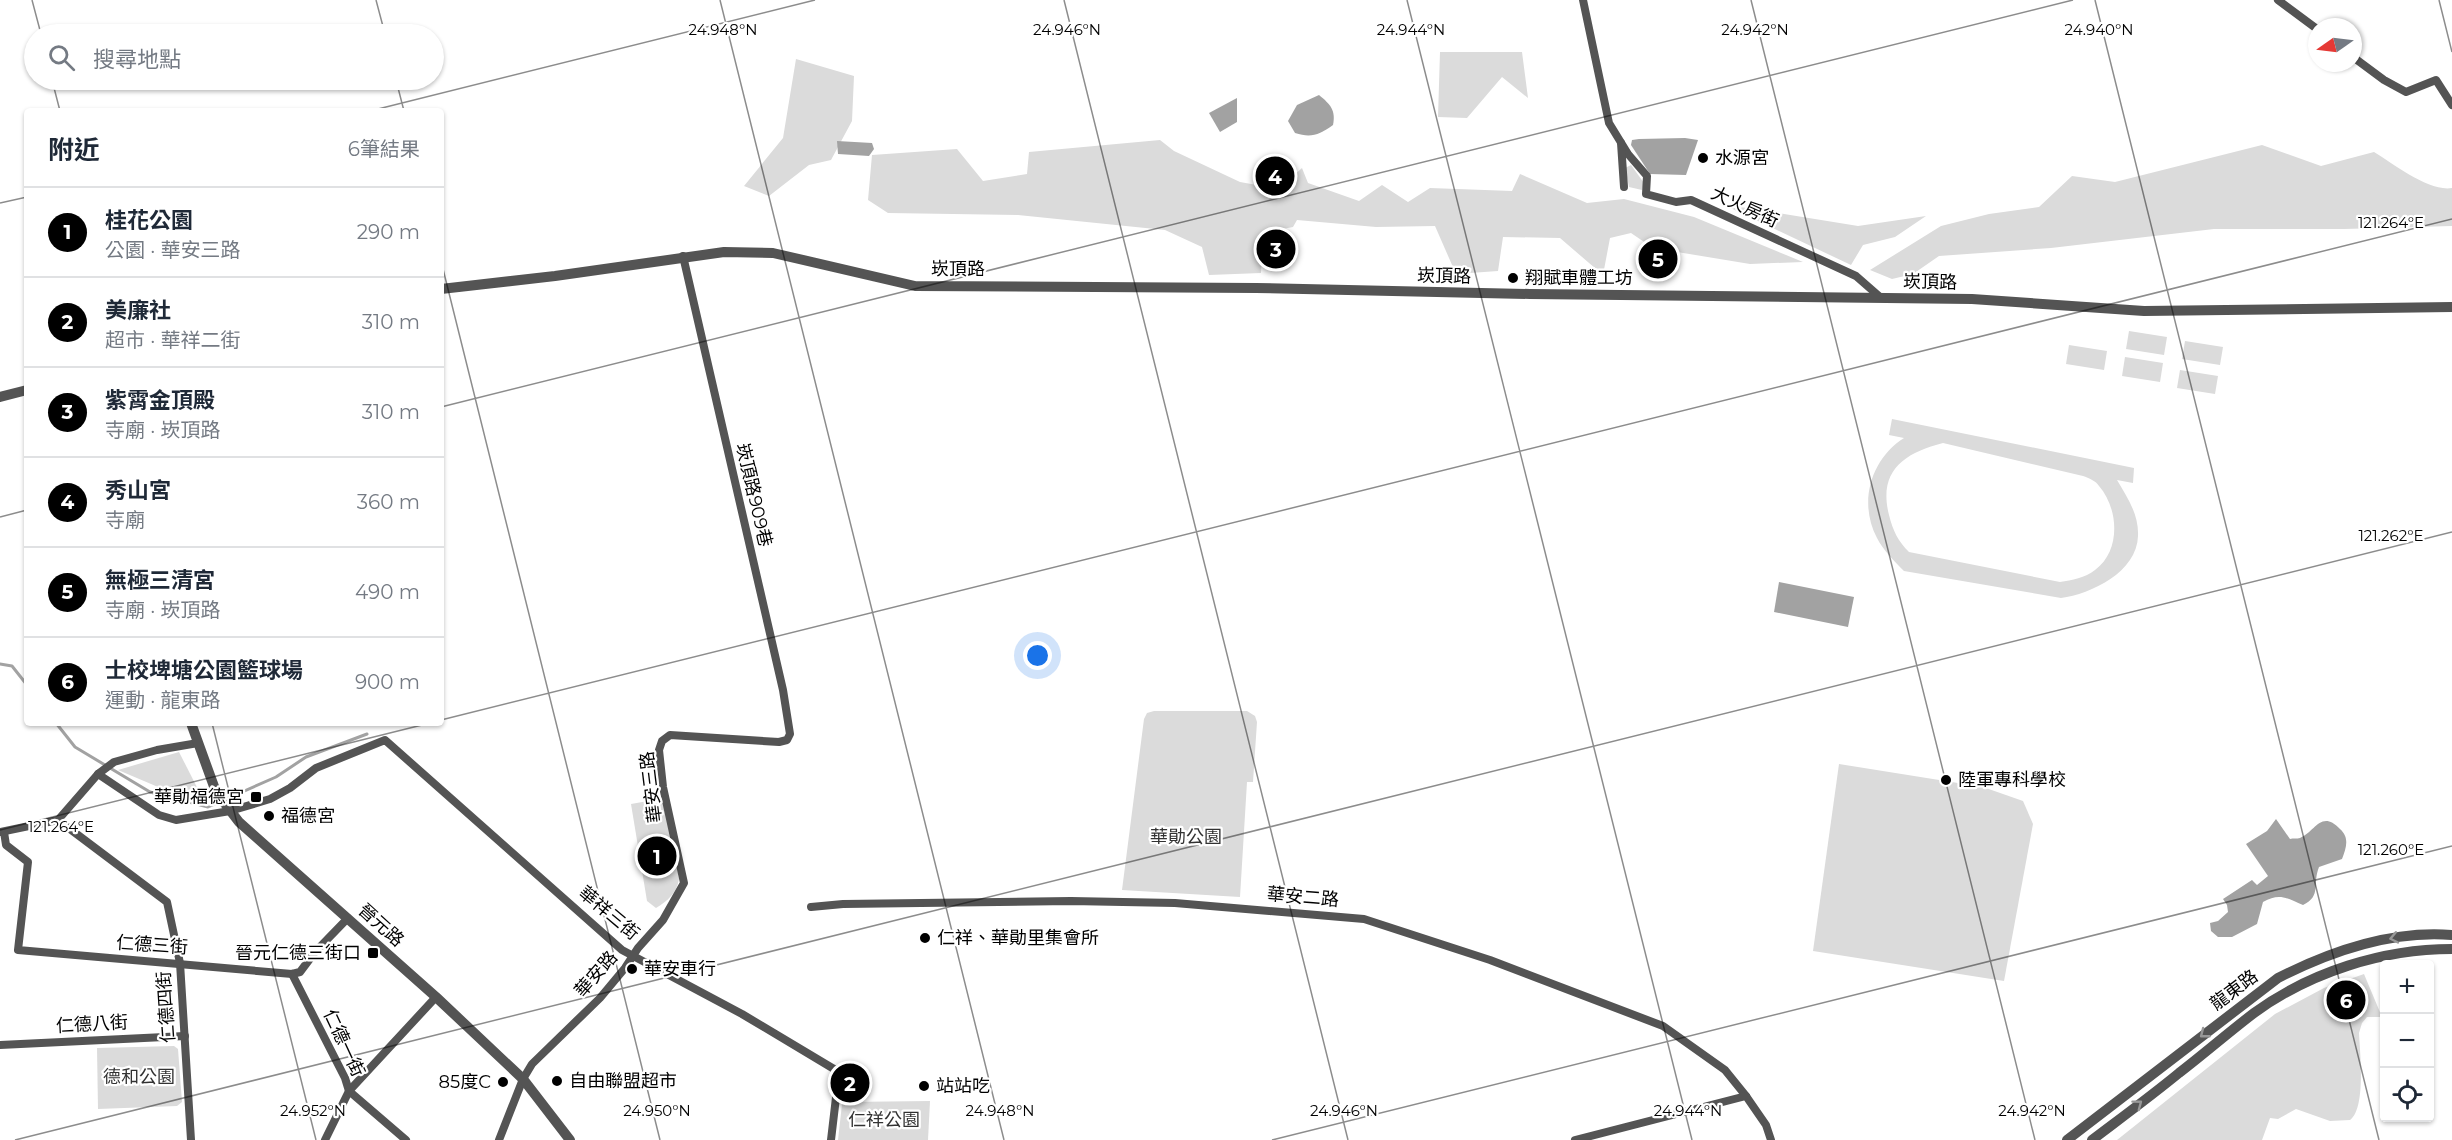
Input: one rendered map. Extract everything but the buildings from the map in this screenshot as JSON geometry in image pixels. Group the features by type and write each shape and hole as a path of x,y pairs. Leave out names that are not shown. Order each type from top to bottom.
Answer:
{"street":[{"name":"大火房街","path":"1582,0 1610,123 1647,176 1646,194 1676,202 1690,200 1856,276 1880,297"},
{"path":"2278,0 2308,22"},
{"path":"2362,64 2384,80 2406,92 2436,80 2452,105"},
{"path":"1621,141 1624,187"},
{"name":"崁頂路","path":"444,289 555,276 683,256 724,252 773,253 915,286 1880,297 1972,299 2144,311 2452,307"},
{"name":"崁頂路909巷","path":"683,256 783,690 790,734 787,740"},
{"path":"0,397 24,391"},
{"name":"晉元路","path":"192,726 216,792 230,811 261,843 348,918 523,1078 570,1140"},
{"name":"華安三路","path":"684,883 663,787 659,750 662,741 670,735 779,742 787,740"},
{"name":"華祥三街","path":"230,811 270,799 290,788 316,768 386,740 622,950 742,1014 839,1072 831,1140"},
{"path":"2,832 58,820 98,774 114,762 157,750 198,743"},
{"path":"98,774 159,815 176,820 230,811"},
{"name":"仁德四街","path":"58,820 167,902 180,963 191,1140"},
{"name":"仁德三街","path":"2,832 6,845 28,862 18,950 292,974"},
{"name":"華安路","path":"523,1078 532,1064 600,998 663,920 684,883"},
{"name":"華安二路","path":"811,907 843,904 1071,901 1175,903 1364,919 1490,960 1663,1026 1725,1070 1766,1125 1771,1140"},
{"path":"292,974 300,972 315,951 348,918"},
{"name":"龍東路","path":"2067,1140 2278,978 2304,965 2358,946 2407,935 2432,933 2452,935"},
{"name":"龍東路","path":"2092,1140 2256,1012 2315,978 2360,962 2409,951 2452,948"},
{"name":"仁德一街","path":"292,974 345,1078 349,1091 406,1140"},
{"path":"2278,978 2287,993"},
{"path":"325,1140 334,1126 349,1091 436,997"},
{"name":"仁德八街","path":"0,1045 185,1036"},
{"path":"500,1140 523,1078"},
{"path":"1575,1140 1746,1096"}],"green space":[{"path":"1440,52 1522,52 1528,98 1502,77 1467,118 1438,117"},
{"path":"796,59 854,76 852,121 831,160 809,165 769,196 744,186 783,138"},
{"path":"1160,140 1174,151 1240,182 1279,189 1302,168 1308,183 1359,201 1382,185 1408,202 1430,188 1512,191 1520,174 1587,203 1624,199 1694,217 1803,262 1750,264 1653,248 1631,233 1610,238 1603,275 1560,238 1503,237 1498,271 1456,274 1435,226 1376,227 1297,220 1293,227 1263,233 1261,273 1209,275 1202,247 1165,230 1018,215 888,213 868,200 872,155 957,149 983,181 1027,174 1029,152"},
{"path":"2262,145 2321,166 2374,152 2422,182 2452,188 2452,226 2214,229 2051,248 1939,256 1913,274 1892,279 1870,270 1941,226 1989,214 2039,207 2072,176 2115,182"},
{"path":"1631,165 1644,183 1642,190 1629,187 1625,168"},
{"path":"1722,204 1858,226 1926,216 1895,237 1863,245 1851,265"},
{"path":"2129,331 2167,337 2164,355 2126,349"},
{"path":"2185,341 2223,347 2220,365 2182,359"},
{"path":"2069,345 2107,351 2104,370 2066,364"},
{"path":"2125,357 2163,363 2160,382 2122,376"},
{"path":"2180,370 2218,376 2215,394 2177,388"},
{"path":"1892,419 2134,468 2133,483 2117,480 2137,520 2136,549 2130,560 2110,579 2086,592 2061,598 1904,571 1879,542 1871,524 1869,510 1868,496 1876,469 1883,457 1904,438 1889,435","holes":["1943,443 2083,476 2096,483 2106,495 2113,518 2113,541 2103,562 2095,570 2083,577 2060,582 1909,552 1894,531 1889,515 1887,487 1897,467 1916,452"]},
{"name":"華勛公園","path":"1154,711 1247,711 1255,716 1257,722 1253,782 1247,782 1240,897 1122,890 1144,719 1147,713"},
{"path":"179,752 204,801 184,798 118,770"},
{"path":"1839,764 1983,787 2023,801 2033,824 2004,981 1813,951"},
{"path":"665,798 679,879 671,896 656,908 647,901 631,804"},
{"path":"2364,974 2380,1012 2380,1017 2367,1017 2359,1033 2360,1092 2355,1114 2350,1120 2330,1121 2296,1109 2278,1119 2270,1118 2262,1140 2117,1140 2275,1014 2324,988"},
{"name":"德和公園","path":"174,1046 178,1049 182,1102 177,1106 98,1109 97,1048"},
{"name":"仁祥公園","path":"930,1101 928,1140 838,1140 842,1104 846,1102"}],"shaded area":[{"path":"1319,95 1331,108 1334,115 1333,125 1315,135 1295,133 1288,121 1297,105"},
{"path":"1237,98 1237,122 1220,132 1209,113"},
{"path":"1639,139 1698,140 1686,175 1650,174 1631,145 1632,140"},
{"path":"837,141 872,143 874,149 869,156 838,154"},
{"path":"1779,582 1854,597 1848,627 1774,612"},
{"path":"2276,819 2290,839 2300,838 2323,821 2333,823 2343,832 2346,840 2342,859 2319,867 2315,894 2303,905 2274,897 2263,902 2257,924 2232,937 2218,937 2211,931 2210,923 2218,921 2228,912 2223,899 2252,880 2257,885 2268,876 2246,844 2267,831"}],"waterway":[{"path":"0,664 12,666 24,681"},
{"path":"58,726 75,747 150,792 208,807 276,777 306,757 367,734"}],"place":[{"name":"水源宮","path":"1703,158"},
{"name":"秀山宮","path":"1275,176"},
{"name":"紫霄金頂殿","path":"1276,249"},
{"name":"無極三清宮","path":"1658,259"},
{"name":"翔賦車體工坊","path":"1513,278"},
{"name":"陸軍專科學校","path":"1946,780"},
{"name":"華勛福德宮","path":"256,797"},
{"name":"福德宮","path":"269,816"},
{"name":"桂花公園","path":"657,856"},
{"name":"仁祥、華勛里集會所","path":"925,938"},
{"name":"晉元仁德三街口","path":"373,953"},
{"name":"華安車行","path":"632,969"},
{"name":"士校埤塘公園籃球場","path":"2346,1000"},
{"name":"自由聯盟超市","path":"557,1081"},
{"name":"85度C","path":"503,1082"},
{"name":"美廉社","path":"850,1083"},
{"name":"站站吃","path":"924,1086"}]}
